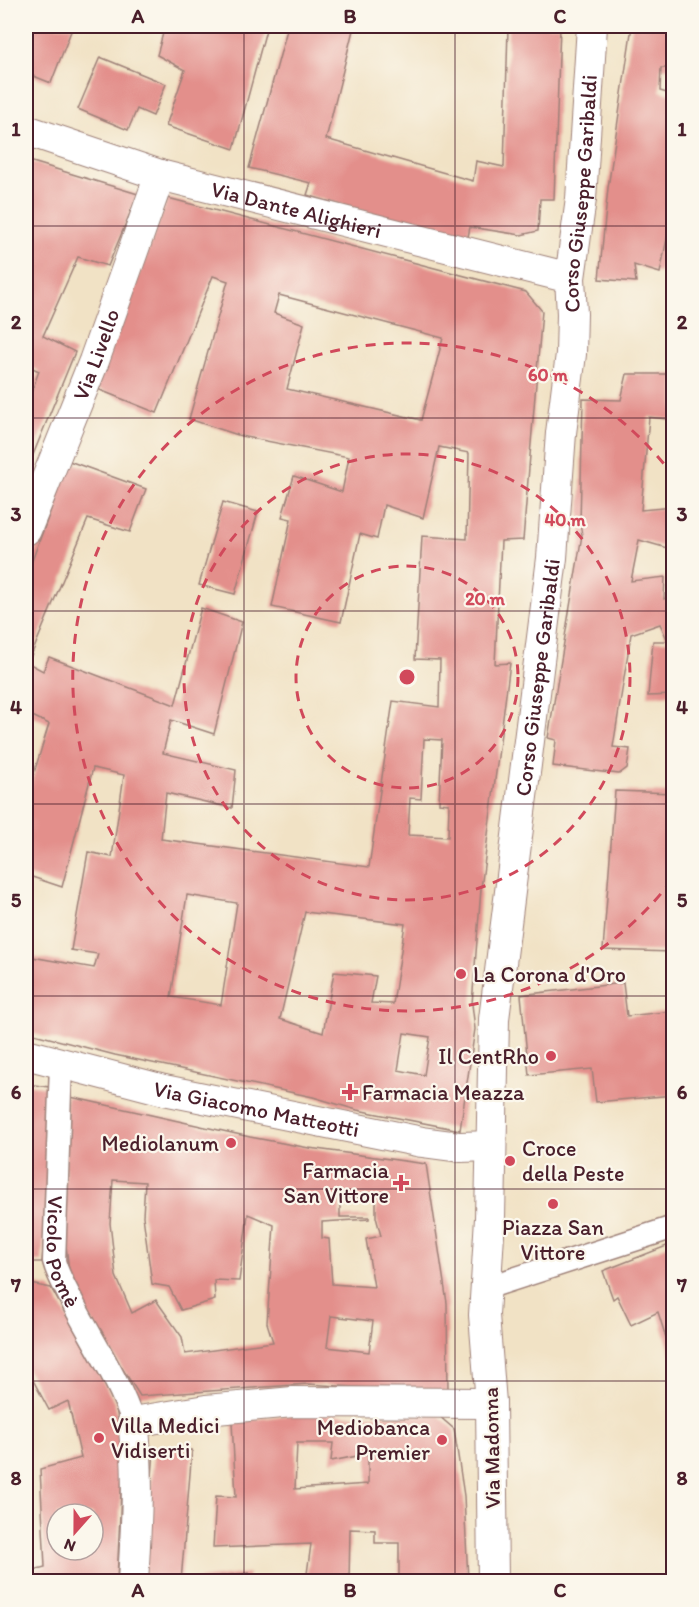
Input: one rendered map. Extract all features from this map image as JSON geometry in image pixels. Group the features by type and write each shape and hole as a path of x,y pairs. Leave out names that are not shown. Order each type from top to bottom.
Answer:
{"street":[{"name":"Corso Giuseppe Garibaldi","path":"491,1146 494,1019 552,558 561,433 571,354 570,278 581,199 592,26"},
{"name":"Via Dante Alighieri","path":"26,130 160,175 570,278"},
{"name":"Via Livello","path":"26,530 94,361 160,175"},
{"name":"Via Giacomo Matteotti","path":"26,1054 164,1090 422,1142 460,1147 491,1146"},
{"name":"Vicolo Pomè","path":"61,1064 54,1261 57,1272 87,1330 126,1400 134,1422 137,1449 133,1581"},
{"path":"491,1146 485,1302 674,1227"},
{"name":"Via Madonna","path":"485,1302 492,1403 493,1581"},
{"path":"134,1422 206,1410 293,1402 492,1403"}],"building":[{"path":"26,26 73,26 51,83 26,73"},
{"path":"165,26 267,26 234,149 166,126 185,70 157,55"},
{"path":"288,26 354,26 326,139 473,181 476,161 504,167 508,28 494,26 560,26 554,199 540,199 538,231 521,235 470,227 467,242 307,195 311,183 249,168"},
{"path":"632,26 674,26 674,68 661,68 660,91 674,95 674,204 660,273 634,265 636,282 599,279 608,188"},
{"path":"100,57 166,84 153,116 137,109 128,130 78,109"},
{"path":"26,160 138,194 108,266 78,257 43,336 75,352 26,472 26,407 39,371 26,365"},
{"path":"168,198 526,292 542,311 523,540 501,541 495,664 510,663 481,889 472,1004 475,1029 460,1130 357,1110 313,1097 115,1055 26,1032 26,956 94,968 98,954 71,950 88,852 112,857 124,775 93,768 62,887 26,875 26,799 49,724 26,713 26,577 69,461 146,489 130,532 88,519 28,663 43,671 49,657 175,705 201,608 242,622 214,734 171,720 163,753 236,770 232,808 166,793 161,839 369,867 393,701 439,707 440,660 415,659 422,536 467,539 469,453 439,447 423,518 384,505 377,539 360,534 341,622 272,607 291,519 282,517 294,476 342,492 349,457 241,436 189,419 228,281 213,276 157,413 95,388","holes":["279,295 443,338 421,420 287,389 304,324 274,313","424,739 442,740 439,803 449,804 448,837 408,835 410,798 421,799","187,895 237,903 221,1005 171,997","305,912 405,924 393,1004 371,1003 376,976 334,972 323,1033 280,1019","404,1033 430,1037 424,1075 398,1070"]},
{"path":"627,374 674,374 674,420 649,417 641,510 674,507 674,547 667,548 639,540 631,581 665,577 664,599 674,596 674,695 648,696 653,641 668,641 660,624 631,634 613,747 630,749 627,768 619,774 553,766 556,740 548,738 582,535 580,523 583,399 621,400"},
{"path":"223,502 258,512 235,594 199,585"},
{"path":"615,791 674,793 674,952 603,950"},
{"path":"623,983 627,1016 674,1011 674,1095 596,1102 592,1069 529,1075 521,995"},
{"path":"26,1084 57,1088 42,1262 26,1262"},
{"path":"66,1096 250,1137 309,1148 426,1164 447,1303 448,1393 308,1384 140,1396 88,1315 70,1279 64,1228","holes":["113,1180 145,1182 143,1216 152,1284 169,1287 181,1310 215,1300 214,1280 239,1281 248,1214 274,1225 267,1323 273,1342 185,1354 182,1337 156,1300 132,1313 116,1276 110,1223","376,1197 376,1217 381,1236 366,1239 374,1287 332,1284 329,1239 322,1238 322,1222 369,1219 369,1217 340,1217 340,1198","331,1316 373,1321 369,1352 327,1347"]},
{"path":"674,1243 673,1360 658,1312 631,1325 617,1296 613,1299 603,1271"},
{"name":"Villa Medici Vidiserti","path":"26,1283 51,1288 115,1403 123,1446 117,1581 26,1581 26,1572 45,1567 40,1469 81,1458 68,1401 49,1410 26,1367"},
{"path":"298,1414 439,1416 454,1429 464,1496 468,1581 399,1581 399,1543 375,1543 375,1530 350,1529 349,1581 306,1581 311,1544 213,1548 216,1496 236,1497 232,1422","holes":["297,1443 333,1443 331,1461 368,1454 368,1484 295,1489"]},
{"path":"192,1450 181,1581 144,1581 154,1451"},
{"path":"249,1573 247,1581 192,1581 192,1580"}],"place":[{"name":"La Corona d'Oro","path":"461,974"},
{"name":"Il CentRho","path":"551,1056"},
{"name":"Farmacia Meazza","path":"350,1092"},
{"name":"Mediolanum","path":"231,1143"},
{"name":"Croce della Peste","path":"510,1161"},
{"name":"Farmacia San Vittore","path":"401,1183"},
{"name":"Piazza San Vittore","path":"553,1204"},
{"name":"Villa Medici Vidiserti","path":"99,1438"},
{"name":"Mediobanca Premier","path":"442,1440"}]}
